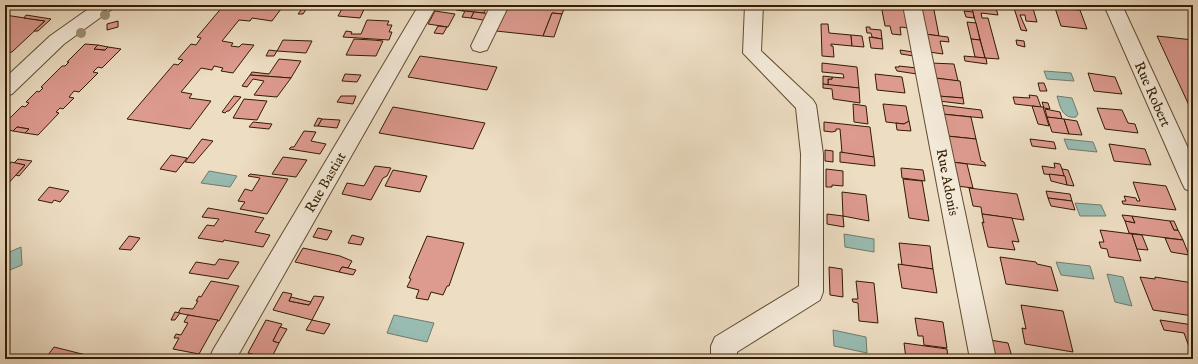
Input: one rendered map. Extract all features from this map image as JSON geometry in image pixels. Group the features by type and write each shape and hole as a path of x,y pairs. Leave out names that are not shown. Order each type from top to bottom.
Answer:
{"street":[{"path":"5,89 57,40 106,5"},
{"name":"Rue Bastiat","path":"222,359 428,5"},
{"path":"480,46 500,5"},
{"path":"724,359 724,346 811,292 812,154 806,105 752,53 754,5"},
{"name":"Rue Adonis","path":"912,5 984,359"},
{"name":"Rue Robert","path":"1113,5 1193,183"}],"water":[{"path":"1044,71 1071,73 1074,81 1047,79"},
{"path":"1057,96 1072,98 1078,114 1076,117 1068,116 1062,111"},
{"path":"1064,139 1093,142 1097,152 1068,149"},
{"path":"209,171 237,176 230,187 201,183"},
{"path":"1075,203 1101,205 1106,216 1080,216"},
{"path":"844,234 874,239 874,252 845,247"},
{"path":"21,247 22,265 5,272 5,254"},
{"path":"1056,262 1090,266 1094,279 1061,275"},
{"path":"1107,274 1123,277 1132,306 1115,302"},
{"path":"394,315 434,323 427,342 387,333"},
{"path":"833,330 866,337 867,353 834,346"}],"building":[{"path":"224,5 284,5 272,21 252,18 250,21 239,20 222,41 233,43 231,46 239,47 242,44 254,45 233,73 221,71 223,68 214,66 212,70 201,68 181,92 192,94 189,98 211,101 190,129 127,119 174,64 178,65 183,60 178,59 191,44 196,45 201,38 197,37"},
{"path":"305,5 309,5 303,14 298,14"},
{"path":"344,5 366,5 360,18 338,16"},
{"path":"459,5 466,5 463,11 456,10"},
{"path":"466,5 488,5 484,13 463,11"},
{"path":"518,5 566,5 562,14 552,13 543,36 496,31 506,7 517,8"},
{"path":"881,5 905,5 909,28 900,27 901,35 892,34 890,26 885,26"},
{"path":"919,5 933,5 939,36 925,34"},
{"path":"971,5 995,5 998,15 981,13 982,18 988,18 999,59 985,58"},
{"path":"1013,5 1032,5 1037,22 1026,21 1025,15 1020,15 1027,31 1021,30"},
{"path":"1055,8 1080,10 1087,29 1061,26"},
{"path":"435,11 455,14 448,27 428,24"},
{"path":"465,11 474,12 471,18 462,17"},
{"path":"964,11 973,12 974,18 966,17"},
{"path":"474,12 492,14 489,21 471,18"},
{"path":"552,13 562,14 554,37 543,36"},
{"path":"5,15 45,21 5,57"},
{"path":"26,15 51,19 38,31 34,31 45,21 24,18"},
{"path":"367,20 389,21 387,25 392,25 389,32 392,32 389,40 343,37 346,31 352,32 351,34 361,34"},
{"path":"118,21 118,27 107,30 107,24"},
{"path":"967,22 976,23 980,40 971,39"},
{"path":"821,24 828,24 829,33 851,35 852,46 831,44 831,46 833,46 834,57 822,56"},
{"path":"438,26 447,27 443,34 434,33"},
{"path":"866,27 881,30 882,39 872,37 871,33 867,33"},
{"path":"925,34 948,37 949,42 940,41 943,54 929,52"},
{"path":"851,35 862,36 864,47 852,46"},
{"path":"1157,36 1193,40 1193,114"},
{"path":"869,37 882,39 883,49 871,48"},
{"path":"354,39 383,41 376,56 346,55"},
{"path":"971,39 980,40 985,58 975,57"},
{"path":"283,40 312,41 306,53 277,51"},
{"path":"1016,40 1024,41 1025,47 1017,45"},
{"path":"85,44 98,45 94,49 105,50 108,47 121,49 102,68 98,67 93,72 98,73 79,92 74,91 69,97 74,98 63,109 60,108 56,112 59,113 38,135 25,133 29,129 17,127 13,131 5,129 5,123 22,106 25,107 29,103 26,102 37,91 39,92 43,88 41,87 62,66 65,66 69,62 67,62"},
{"path":"98,45 108,47 105,50 94,49"},
{"path":"269,50 277,51 274,56 266,56"},
{"path":"900,50 913,52 914,56 901,54"},
{"path":"420,56 497,67 487,90 408,77"},
{"path":"964,56 986,58 987,64 965,61"},
{"path":"279,59 301,61 291,78 250,75 252,72 269,74"},
{"path":"822,63 857,67 859,88 828,85 828,79 832,79 832,77 844,78 843,74 822,72"},
{"path":"931,63 954,64 958,81 935,78"},
{"path":"895,67 917,68 917,74 897,71"},
{"path":"1088,73 1115,77 1122,94 1094,91"},
{"path":"345,74 361,75 357,82 342,81"},
{"path":"875,74 902,77 905,93 877,90"},
{"path":"250,75 291,78 277,97 254,95 264,81 253,79 247,87 242,86"},
{"path":"823,76 832,77 832,79 828,79 828,85 823,84"},
{"path":"935,78 960,81 963,98 938,96"},
{"path":"1038,83 1044,83 1047,91 1040,91"},
{"path":"823,84 859,88 860,103 833,99 832,89 823,88"},
{"path":"1029,95 1037,96 1041,107 1015,104 1013,97 1030,98"},
{"path":"234,96 241,97 229,111 225,113 222,112"},
{"path":"341,96 356,96 353,104 337,102"},
{"path":"938,96 963,98 964,104 939,101"},
{"path":"244,99 267,101 257,120 233,118"},
{"path":"1042,102 1048,103 1050,109 1044,108"},
{"path":"853,104 866,106 868,124 854,122"},
{"path":"883,104 906,106 909,121 904,124 886,122"},
{"path":"940,105 981,110 983,118 942,114"},
{"path":"1032,106 1043,107 1049,126 1038,124"},
{"path":"393,107 485,123 473,149 379,133"},
{"path":"1097,108 1122,110 1128,123 1135,124 1138,133 1105,129"},
{"path":"1045,109 1060,112 1062,119 1047,117"},
{"path":"942,114 971,117 976,139 947,136"},
{"path":"1047,117 1064,119 1069,134 1052,132"},
{"path":"318,118 322,119 318,126 314,126"},
{"path":"322,119 340,120 337,128 318,126"},
{"path":"1064,119 1077,121 1082,135 1069,134"},
{"path":"909,121 911,131 897,130 896,123 904,124"},
{"path":"253,122 272,124 269,129 249,127"},
{"path":"824,122 870,127 874,157 842,153 840,129 836,129 836,131 832,132 824,131"},
{"path":"17,127 29,129 25,133 13,131"},
{"path":"304,131 316,132 311,141 326,144 320,154 289,149 294,147"},
{"path":"947,136 976,139 981,161 984,162 986,166 952,162"},
{"path":"202,139 213,141 194,163 185,162"},
{"path":"1030,139 1054,142 1056,149 1032,146"},
{"path":"1109,144 1145,149 1151,165 1114,161"},
{"path":"825,150 833,151 833,162 825,161"},
{"path":"840,152 874,157 875,166 840,162"},
{"path":"171,155 187,158 176,172 160,169"},
{"path":"283,157 307,160 296,177 272,174"},
{"path":"18,159 32,161 19,176 16,175 25,165 14,163"},
{"path":"11,162 25,165 5,187 5,166 8,166"},
{"path":"952,162 967,164 973,188 957,186"},
{"path":"1054,163 1060,164 1065,176 1044,174 1042,166 1055,168"},
{"path":"375,166 391,168 387,176 383,178 371,200 342,194 347,183 364,186"},
{"path":"901,168 923,170 925,181 902,178"},
{"path":"826,169 843,171 843,186 832,185 832,187 826,187"},
{"path":"1062,169 1068,170 1074,186 1067,185"},
{"path":"393,170 427,176 420,192 385,186"},
{"path":"250,174 288,179 267,214 240,209 245,202 238,201 245,189 252,191 260,178 248,176"},
{"path":"1049,174 1065,176 1067,185 1051,181"},
{"path":"903,179 922,181 929,221 909,218"},
{"path":"1133,182 1166,186 1176,210 1123,204 1122,201 1126,201 1124,196 1136,198 1137,201 1140,201"},
{"path":"49,187 69,191 60,202 54,200 52,203 38,200"},
{"path":"969,188 1017,194 1024,220 982,214 981,207 973,206"},
{"path":"1046,191 1070,194 1072,201 1048,198"},
{"path":"842,192 866,195 869,221 843,216"},
{"path":"1048,198 1072,201 1075,210 1051,206"},
{"path":"208,208 264,218 255,232 270,235 263,247 224,240 223,242 198,238 207,225 214,226 219,219 202,217"},
{"path":"827,214 843,216 844,227 827,224"},
{"path":"982,214 1012,218 1019,242 1012,241 1015,250 988,247 982,222 984,223"},
{"path":"1122,215 1132,216 1135,223 1125,221"},
{"path":"1132,216 1170,221 1174,230 1178,230 1183,240 1129,233 1125,221 1135,223"},
{"path":"1170,221 1174,221 1178,230 1174,230"},
{"path":"318,228 332,231 327,240 313,237"},
{"path":"1100,230 1132,234 1141,261 1109,257 1107,249 1101,248 1099,242 1104,242"},
{"path":"1132,234 1142,235 1148,250 1137,249"},
{"path":"352,235 364,238 361,245 348,243"},
{"path":"129,236 140,238 131,250 119,249"},
{"path":"427,236 464,243 449,286 447,286 443,295 431,292 428,300 416,298 419,290 407,287 411,279 409,278"},
{"path":"1165,238 1183,240 1189,255 1171,252"},
{"path":"899,243 930,246 933,269 902,265"},
{"path":"303,248 340,256 352,261 348,268 342,267 339,272 295,262"},
{"path":"1000,257 1036,262 1037,264 1051,267 1058,291 1006,284"},
{"path":"219,259 239,262 228,279 189,273 196,262 215,265"},
{"path":"898,264 933,269 937,293 902,288"},
{"path":"342,267 356,270 353,275 339,272"},
{"path":"829,267 842,269 843,297 830,295"},
{"path":"1140,277 1155,279 1155,277 1193,283 1193,316 1153,310"},
{"path":"211,281 239,286 219,321 178,313 181,308 193,309 199,296 201,297"},
{"path":"856,281 874,283 878,323 859,321 858,303 853,302 852,299 858,299"},
{"path":"283,292 292,294 289,301 309,305 314,296 324,297 312,320 273,310"},
{"path":"291,297 311,302 309,305 289,301"},
{"path":"1021,305 1063,311 1073,352 1025,344 1022,328 1026,329"},
{"path":"175,312 180,313 175,320 171,320"},
{"path":"188,315 218,320 199,354 173,349 179,338 174,338 176,334 181,335 188,323 184,322"},
{"path":"915,318 943,322 947,348 924,345 923,336 918,336"},
{"path":"266,320 282,324 273,341 279,343 271,359 248,353"},
{"path":"312,320 330,324 324,334 306,330"},
{"path":"1160,320 1193,325 1193,358 1184,333 1164,330"},
{"path":"280,327 287,329 279,343 273,341"},
{"path":"990,340 1008,343 1012,357 993,354"},
{"path":"904,343 947,349 948,359 906,359"},
{"path":"54,347 102,359 45,359"}]}
